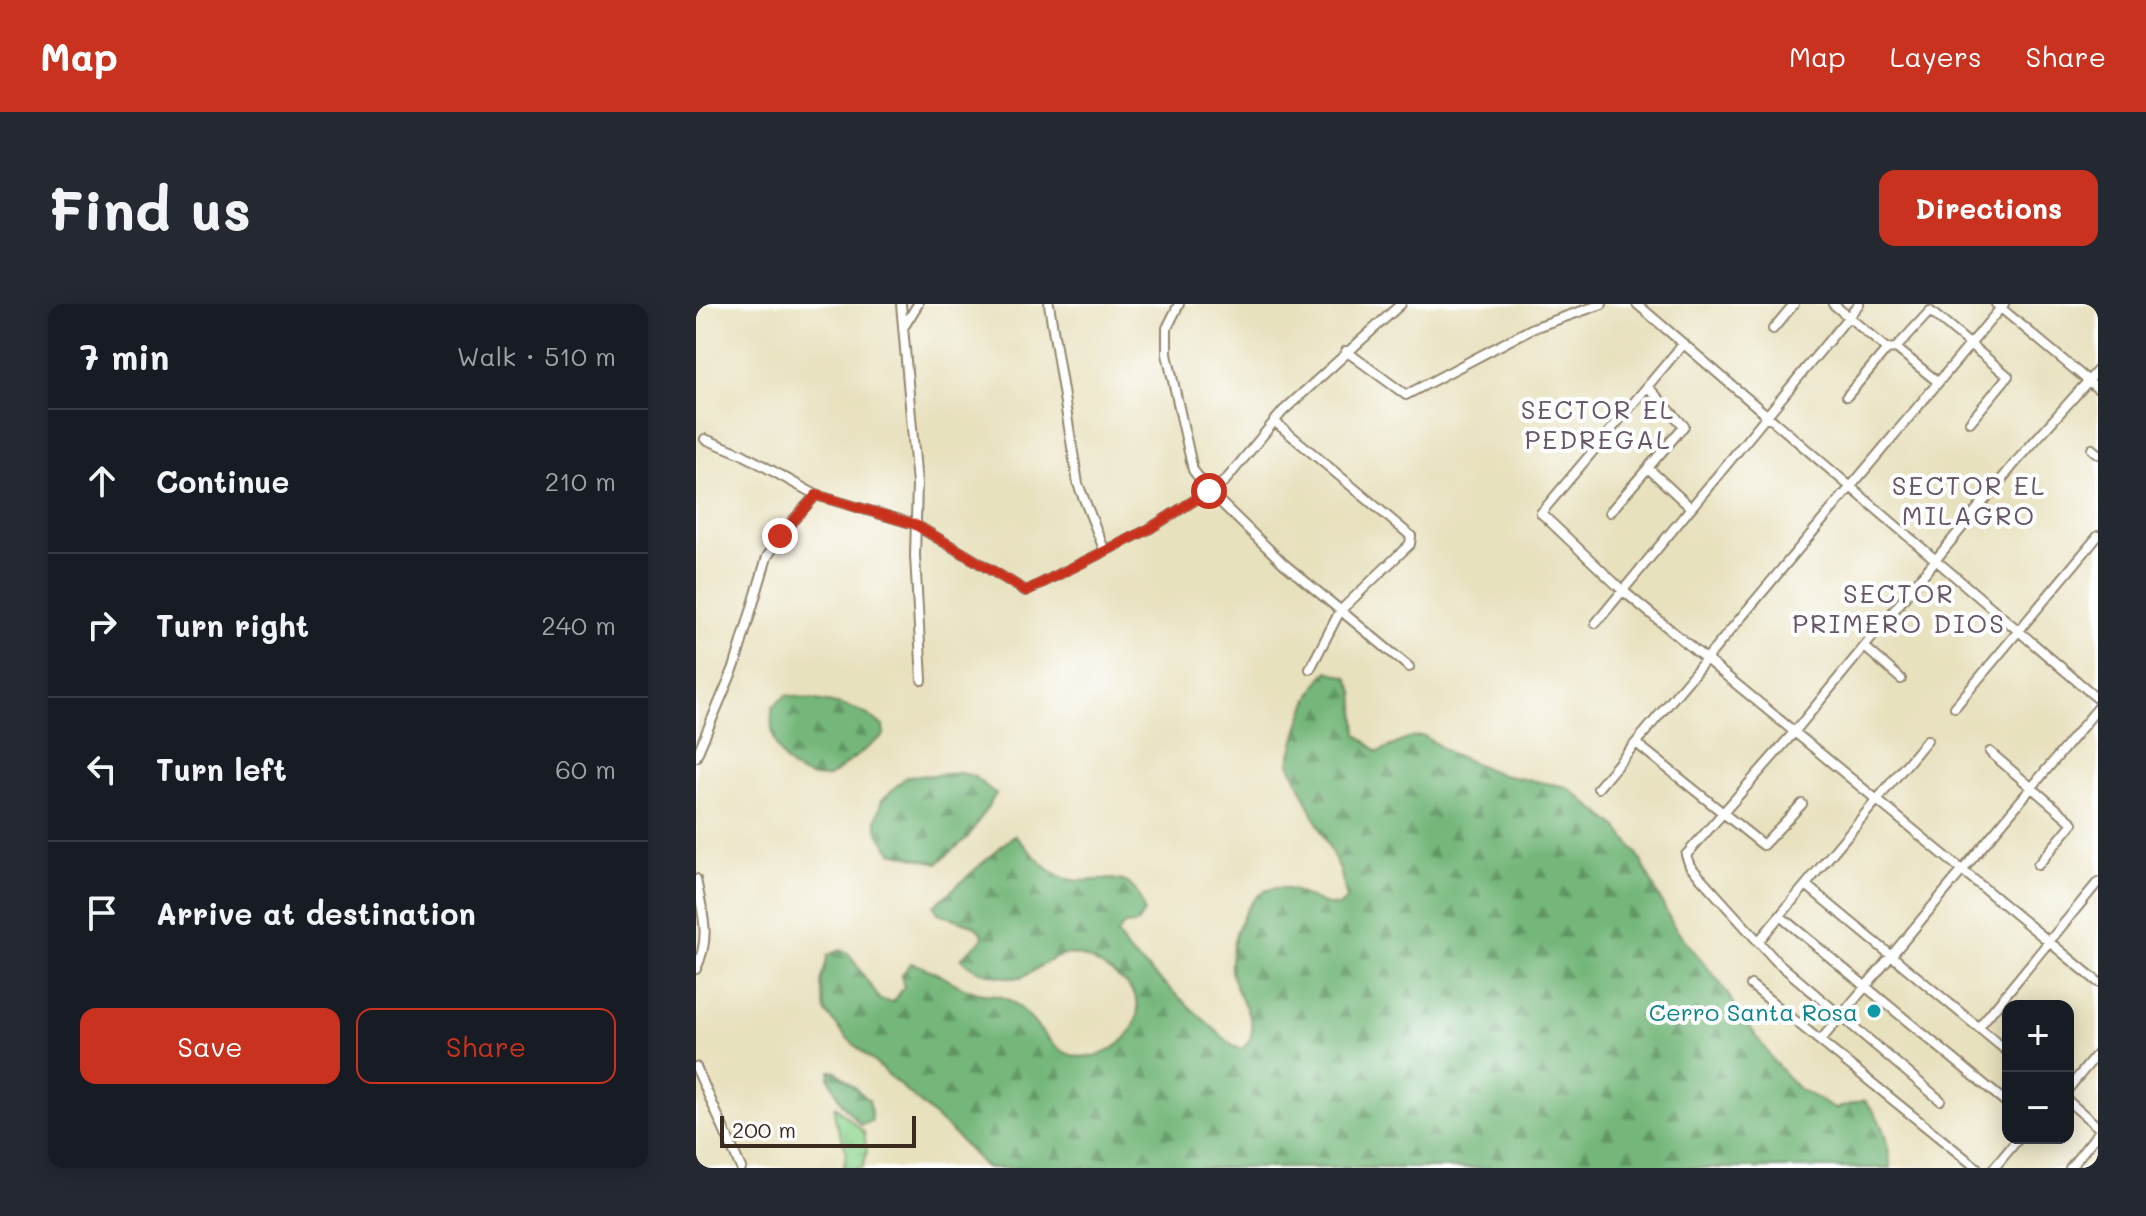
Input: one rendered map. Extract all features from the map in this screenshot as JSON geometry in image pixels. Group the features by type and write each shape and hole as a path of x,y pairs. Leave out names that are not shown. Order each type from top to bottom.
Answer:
{"street":[{"path":"901,304 919,526 915,556 922,680"},
{"path":"905,325 918,304"},
{"path":"1049,304 1078,484 1104,549"},
{"path":"1179,304 1167,328 1167,354 1187,455 1209,491 1340,611 1409,667"},
{"path":"705,439 742,454 816,495 919,526 1023,591 1149,529 1209,491 1239,468 1274,421 1346,351 1401,304"},
{"path":"1346,351 1406,395 1533,328 1602,304"},
{"path":"1637,304 1765,416 1936,557 2098,699"},
{"path":"1773,329 1794,304"},
{"path":"1833,304 1938,382"},
{"path":"1596,623 1859,304"},
{"path":"1598,788 2000,305 2098,389"},
{"path":"1847,396 1930,311 2008,376 1970,422"},
{"path":"1683,344 1541,513 1622,590 1879,798 2098,982"},
{"path":"1940,1100 1758,942 1687,860 1689,850 1866,648 1936,557 2098,370"},
{"path":"1610,512 1684,426 1679,417 1648,387"},
{"path":"1274,421 1411,536 1410,544 1340,611 1310,669"},
{"path":"1648,468 1690,507"},
{"path":"696,757 730,677 767,557 787,527 816,495"},
{"path":"1955,707 2098,536"},
{"path":"1866,648 1901,679"},
{"path":"1820,1041 2098,708"},
{"path":"1758,942 1927,740"},
{"path":"1636,743 1763,845 1802,804"},
{"path":"1990,752 2073,825 2038,865"},
{"path":"696,879 707,930 707,943 696,969"},
{"path":"1979,1027 2098,882"},
{"path":"1806,885 2002,1047"},
{"path":"1780,916 2002,1099"},
{"path":"1751,985 1977,1168"},
{"path":"2074,1082 2098,1053"},
{"path":"696,1067 741,1168"},
{"path":"2070,1168 2098,1130 2074,1107"},
{"path":"1994,1168 2014,1144"}],"green space":[{"path":"1328,671 1347,677 1354,692 1357,734 1378,752 1411,737 1424,736 1450,753 1502,775 1567,787 1618,828 1638,855 1674,927 1718,980 1774,1062 1798,1088 1835,1109 1864,1100 1880,1123 1891,1168 986,1168 952,1132 846,1037 825,1011 821,983 828,955 840,950 849,954 880,1000 893,1002 904,987 901,976 911,963 969,990 1007,999 1022,1010 1054,1045 1073,1056 1101,1054 1125,1039 1137,1015 1135,996 1118,977 1090,959 1069,954 1060,956 1021,978 980,971 961,958 982,940 983,934 973,925 938,913 934,906 1014,835 1061,877 1086,881 1121,880 1131,885 1144,912 1136,924 1124,925 1117,934 1127,950 1233,1046 1242,1049 1252,1031 1251,1021 1233,980 1231,959 1236,934 1247,909 1264,892 1275,888 1292,890 1332,906 1340,906 1347,899 1340,870 1289,763 1308,702"},
{"path":"787,695 838,704 862,712 883,726 884,735 829,777 801,773 782,757 773,733 773,706"},
{"path":"960,773 973,776 996,794 968,837 938,863 892,852 878,833 876,820 882,800 906,777"},
{"path":"830,1071 836,1071 869,1100 872,1121 861,1125 842,1104 829,1078"},
{"path":"835,1106 864,1132 867,1152 862,1168 842,1168 846,1153 834,1113"}],"place":[{"name":"Cerro Santa Rosa","path":"1874,1011"}],"district":[{"name":"SECTOR EL PEDREGAL","path":"1598,424"},
{"name":"SECTOR EL MILAGRO","path":"1969,500"},
{"name":"SECTOR PRIMERO DIOS","path":"1899,608"}],"route":[{"path":"780,536 816,495 914,524 1026,591 1149,529 1209,491"}]}
